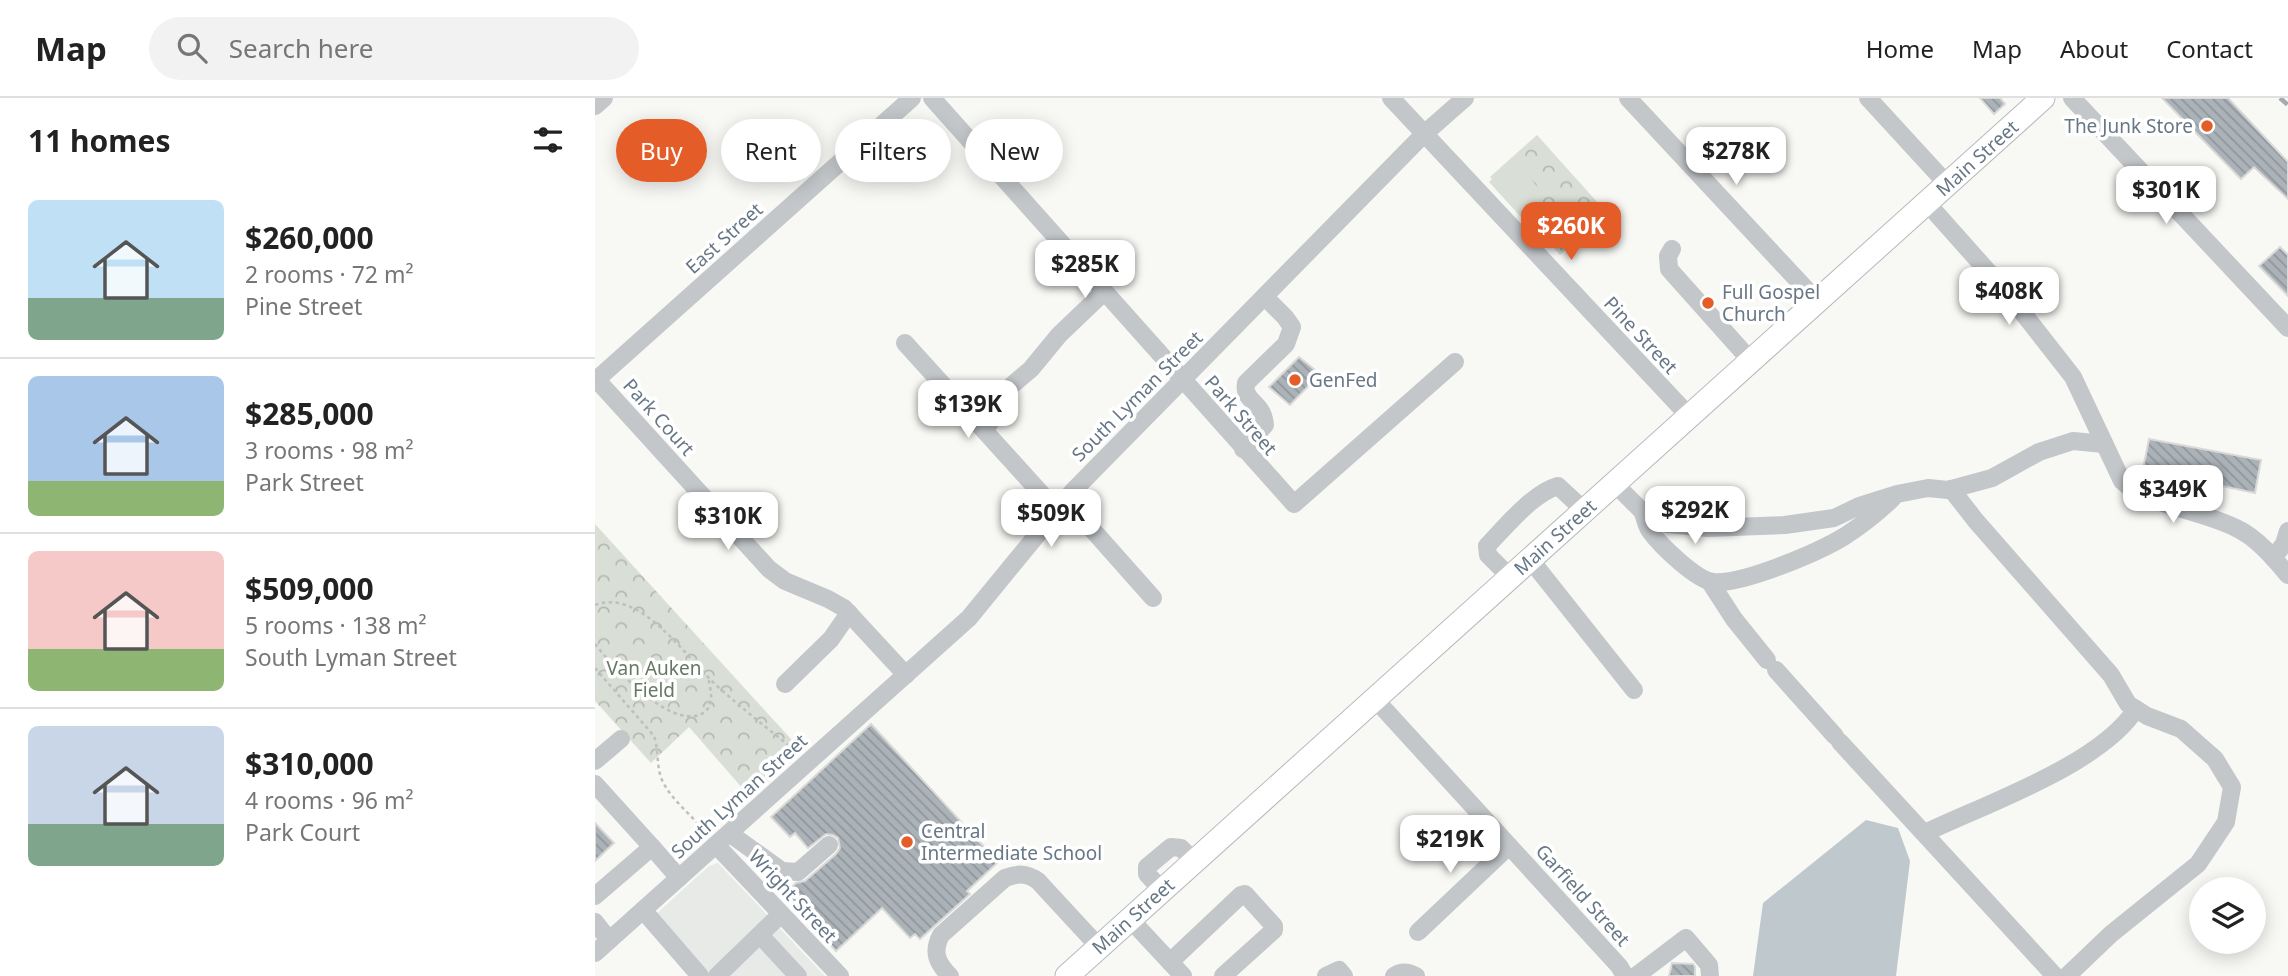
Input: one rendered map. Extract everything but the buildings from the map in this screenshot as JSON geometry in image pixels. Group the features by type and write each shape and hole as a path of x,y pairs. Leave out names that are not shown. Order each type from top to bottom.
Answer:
{"main road":[{"name":"Main Street","path":"1067,976 2043,98"}],"street":[{"path":"595,106 604,98"},
{"name":"East Street","path":"596,380 912,98"},
{"name":"Park Street","path":"932,98 1294,504 1455,362"},
{"name":"Pine Street","path":"1391,98 1689,416"},
{"name":"South Lyman Street","path":"595,953 969,618 1062,505 1425,134 1465,98"},
{"path":"1628,98 1817,302"},
{"path":"1868,98 1947,184"},
{"path":"2072,98 2288,328"},
{"path":"1927,203 2008,294 2073,377 2087,402 2117,473 2131,489 2239,529 2273,558 2288,575"},
{"path":"1672,248 1668,256 1669,269 1751,360"},
{"path":"985,431 1011,386 1031,369 1059,335 1104,292"},
{"path":"1243,449 1265,425 1263,414 1247,396 1246,383 1286,344 1292,327 1286,317 1265,297"},
{"path":"905,344 985,431 1153,598"},
{"name":"Park Court","path":"596,380 769,569 785,581 828,599 849,613 906,675"},
{"path":"1615,484 1642,511 1667,524 1742,528 1834,518 1859,506 1897,494 1928,488 1951,489 1992,478 2039,452 2073,441 2104,444"},
{"path":"1510,578 1488,555 1487,547 1534,500 1558,486 1585,511"},
{"path":"1951,489 2111,675 2128,704 2147,716 2181,730 2215,759 2232,787 2226,822 2198,864 2111,934 2067,976"},
{"path":"1710,582 1735,581 1777,567 1843,537 1872,517 1897,494"},
{"path":"1642,511 1649,530 1682,564 1710,582 1734,619 1771,665 2055,976"},
{"path":"2273,558 2284,544 2288,531"},
{"path":"1530,559 1634,690"},
{"path":"785,684 831,639 849,613"},
{"name":"Garfield Street","path":"1374,698 1510,846 1617,973"},
{"path":"1925,833 2025,789 2061,769 2101,745 2128,721 2136,709"},
{"path":"595,761 621,739"},
{"path":"595,784 679,878"},
{"path":"722,839 782,870 798,872 829,845"},
{"name":"Wright Street","path":"722,839 781,914 840,976"},
{"path":"1418,932 1510,846"},
{"path":"595,896 652,847"},
{"path":"950,976 941,967 936,956 936,945 941,935 1005,878 1015,874 1031,876 1038,881 1099,947"},
{"path":"1170,962 1245,894 1274,926 1274,930 1223,976"},
{"path":"643,910 700,976"},
{"path":"717,976 781,914"},
{"path":"1130,919 1183,976"},
{"path":"595,922 609,940"},
{"path":"760,935 799,976"},
{"path":"1636,976 1686,938 1709,965 1710,976"},
{"path":"1326,976 1339,970 1344,976"},
{"path":"1394,976 1398,973 1411,973 1416,976"}],"path":[{"path":"595,605 615,601 663,628 708,677 809,762"},
{"path":"595,644 641,691 674,713 687,718 704,713 710,706 712,697 708,677"},
{"path":"595,668 654,736 658,747 661,778 668,791 722,839"}],"shaded area":[{"path":"1866,820 1898,828 1910,861 1896,976 1753,976 1763,903"},
{"path":"718,863 825,976 706,976 654,916 709,866"}],"green space":[{"path":"1537,135 1607,213 1560,255 1490,177"},
{"path":"1513,160 1545,195 1521,217 1489,182"},
{"name":"Van Auken Field","path":"595,524 801,750 751,798 689,727 651,763 595,701"}],"railway":[{"path":"2280,98 2288,105"}],"place":[{"name":"The Junk Store","path":"2207,126"},
{"name":"Full Gospel Church","path":"1708,303"},
{"name":"GenFed","path":"1295,380"},
{"name":"Central Intermediate School","path":"907,842"}]}
